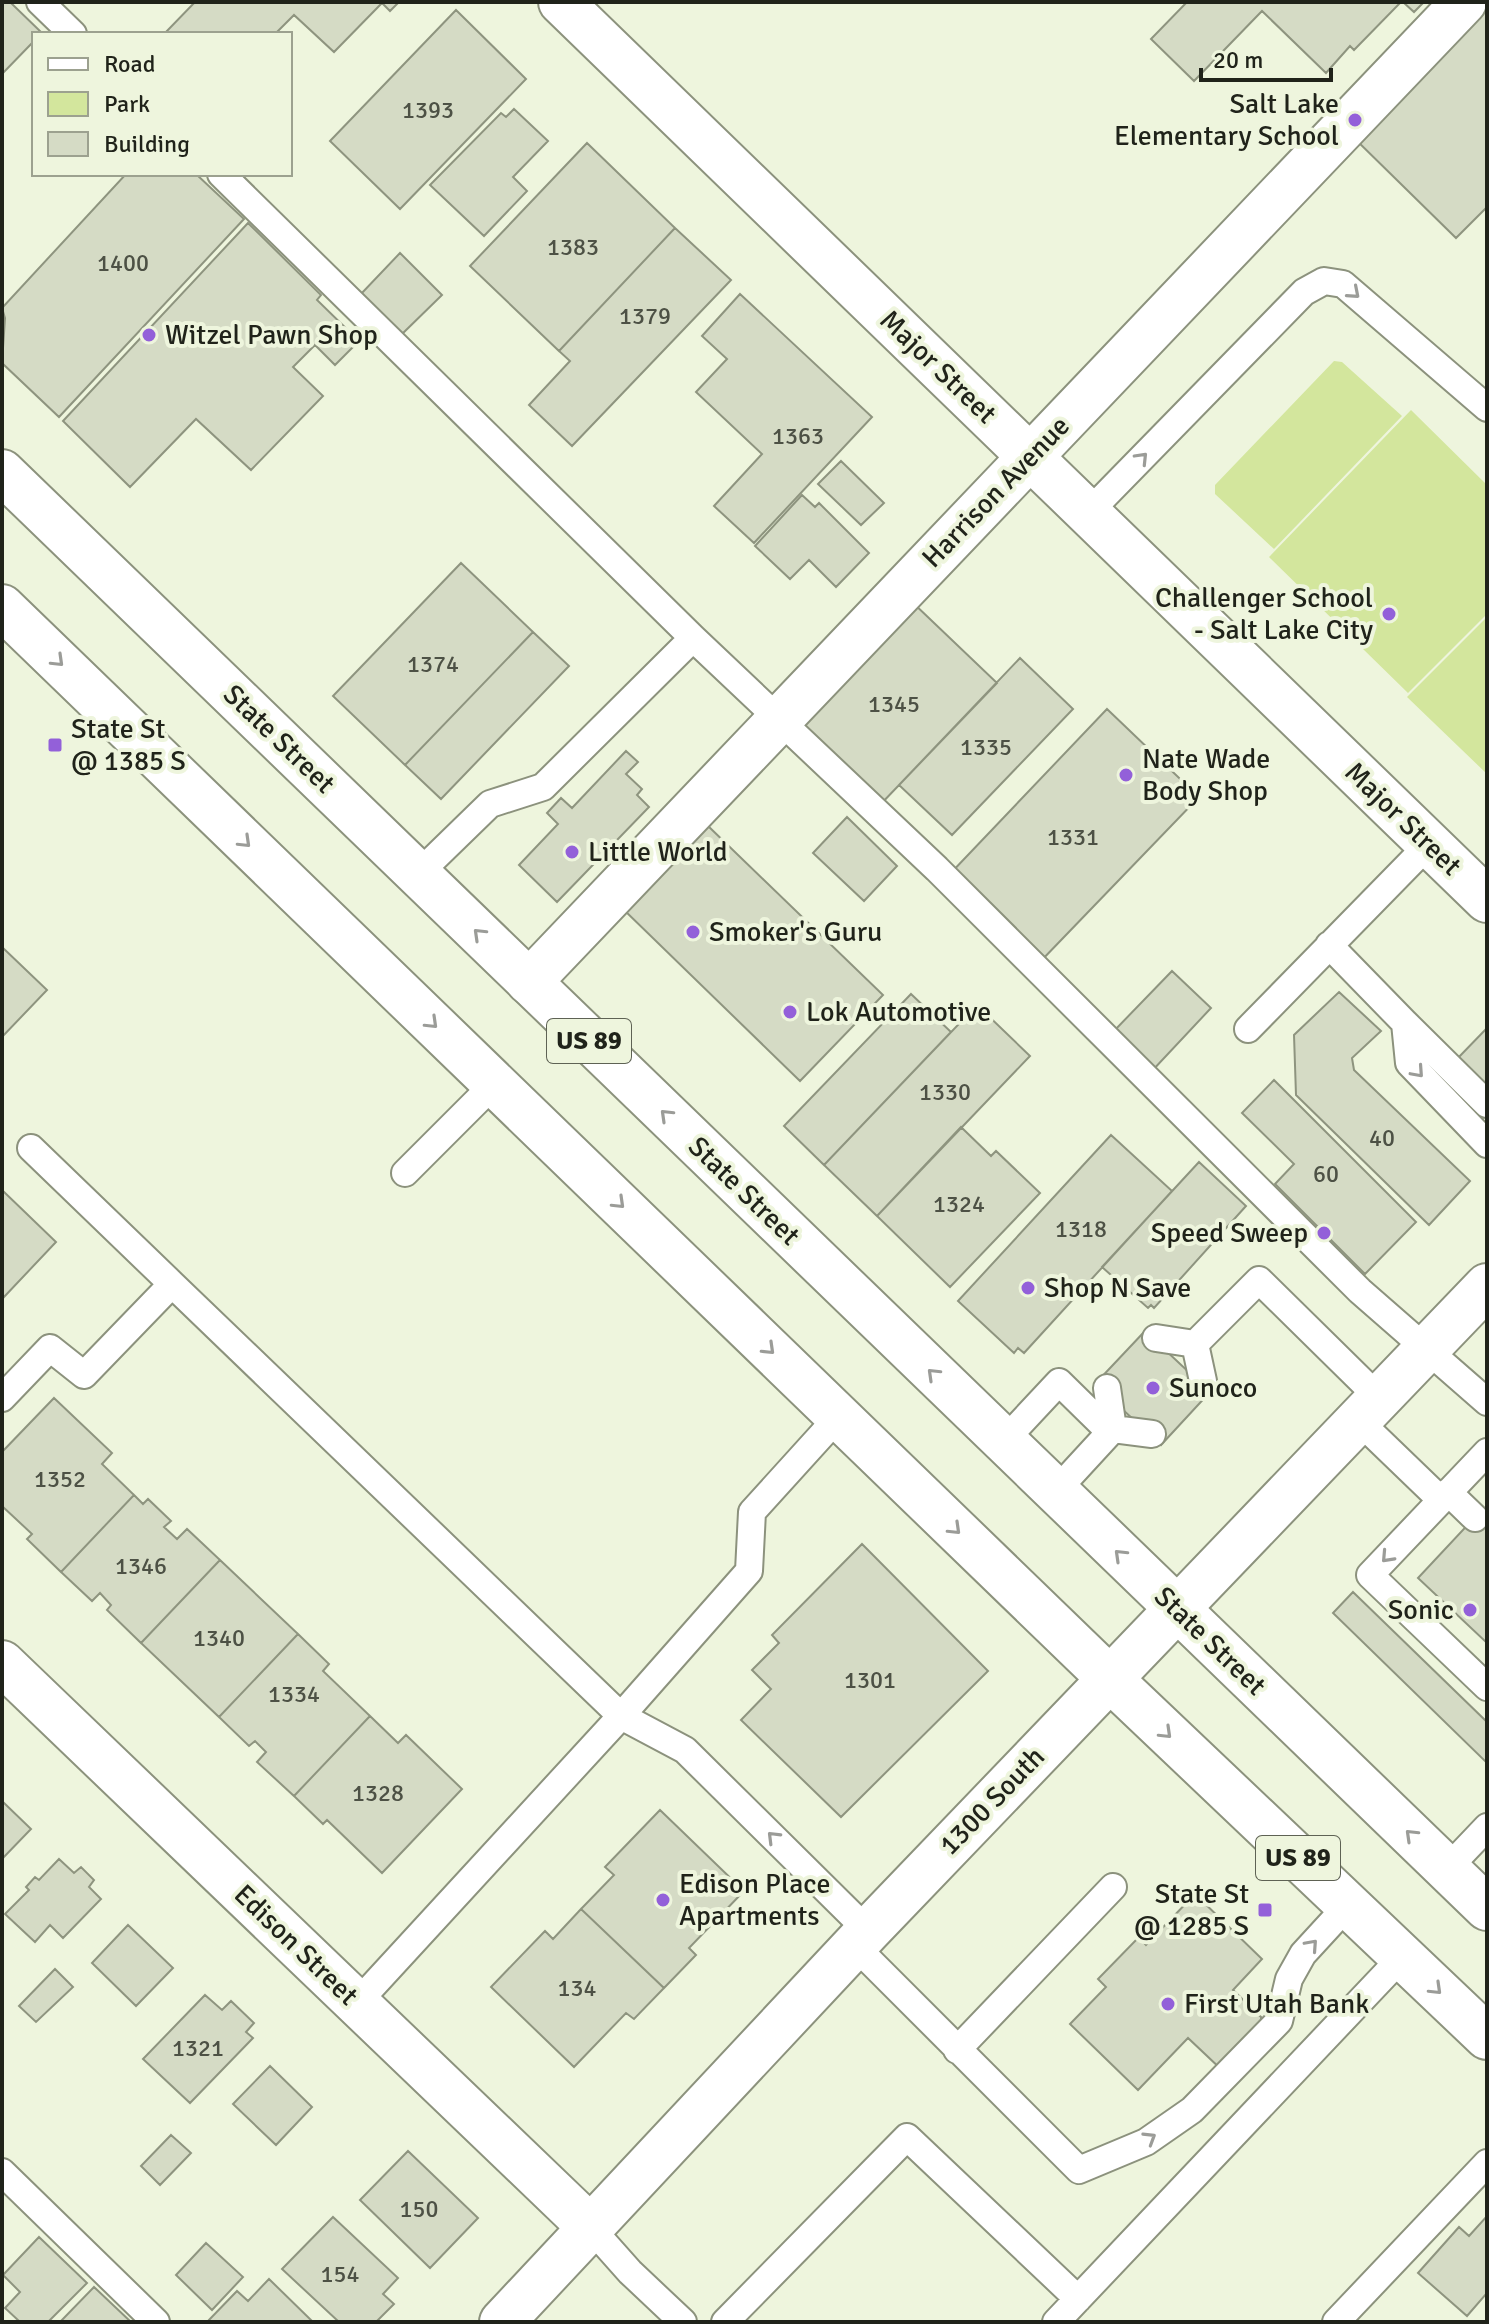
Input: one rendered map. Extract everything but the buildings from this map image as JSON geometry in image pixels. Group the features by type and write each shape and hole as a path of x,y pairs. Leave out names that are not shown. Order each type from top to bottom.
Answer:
{"main road":[{"name":"Major Street","path":"561,2 1487,900"},
{"name":"Harrison Avenue","path":"529,982 1464,2"},
{"name":"State Street","path":"2,472 1487,1908"},
{"name":"US 89","path":"2,607 1110,1679 1487,2037"},
{"name":"1300 South","path":"502,2322 862,1939 1487,1286"},
{"name":"Edison Street","path":"2,1663 590,2227"}],"lane":[{"path":"40,2 71,32"},
{"path":"223,176 693,638 937,869 1360,1291 1487,1402"},
{"path":"1088,513 1304,292 1324,281 1343,284 1487,408"},
{"path":"418,874 490,804 543,787 693,638"},
{"path":"1248,1029 1429,844"},
{"path":"1329,945 1487,1104"},
{"path":"1405,1023 1409,1063 1486,1139"},
{"path":"405,1173 495,1083"},
{"path":"31,1148 621,1716 685,1750 862,1939 957,2050 1079,2170 1146,2142 1192,2110 1279,2021 1289,1979 1303,1954 1348,1905"},
{"path":"1187,1352 1259,1280 1445,1496 1475,1518"},
{"path":"2,1398 50,1348 84,1375 172,1284"},
{"path":"1156,1338 1187,1352 1203,1381"},
{"path":"1003,1442 1059,1382 1117,1425 1152,1434"},
{"path":"1107,1388 1117,1425"},
{"path":"357,2003 621,1716 749,1571 752,1512 839,1416"},
{"path":"1055,1492 1117,1425"},
{"path":"1487,1452 1370,1575 1487,1687"},
{"path":"1447,1869 1487,1827"},
{"path":"957,2050 1113,1887"},
{"path":"1056,2322 1402,1957"},
{"path":"725,2322 907,2137 1078,2299"},
{"path":"1336,2322 1487,2163"},
{"path":"2,2172 156,2322"},
{"path":"590,2227 630,2272 683,2322"}],"green space":[{"path":"1334,361 1342,362 1402,416 1274,549 1215,494 1215,485"},
{"path":"1411,410 1487,485 1487,614 1408,693 1269,557"},
{"path":"1487,617 1487,774 1407,697"}],"place":[{"name":"Salt Lake Elementary School","path":"1355,120"},
{"name":"Witzel Pawn Shop","path":"149,335"},
{"name":"Challenger School - Salt Lake City","path":"1389,614"},
{"name":"State St @ 1385 S","path":"55,745"},
{"name":"Nate Wade Body Shop","path":"1126,775"},
{"name":"Little World","path":"572,852"},
{"name":"Smoker's Guru","path":"693,932"},
{"name":"Lok Automotive","path":"790,1012"},
{"name":"Speed Sweep","path":"1324,1233"},
{"name":"Shop N Save","path":"1028,1288"},
{"name":"Sunoco","path":"1153,1388"},
{"name":"Sonic","path":"1470,1610"},
{"name":"Edison Place Apartments","path":"663,1900"},
{"name":"State St @ 1285 S","path":"1265,1910"},
{"name":"First Utah Bank","path":"1168,2004"}]}
